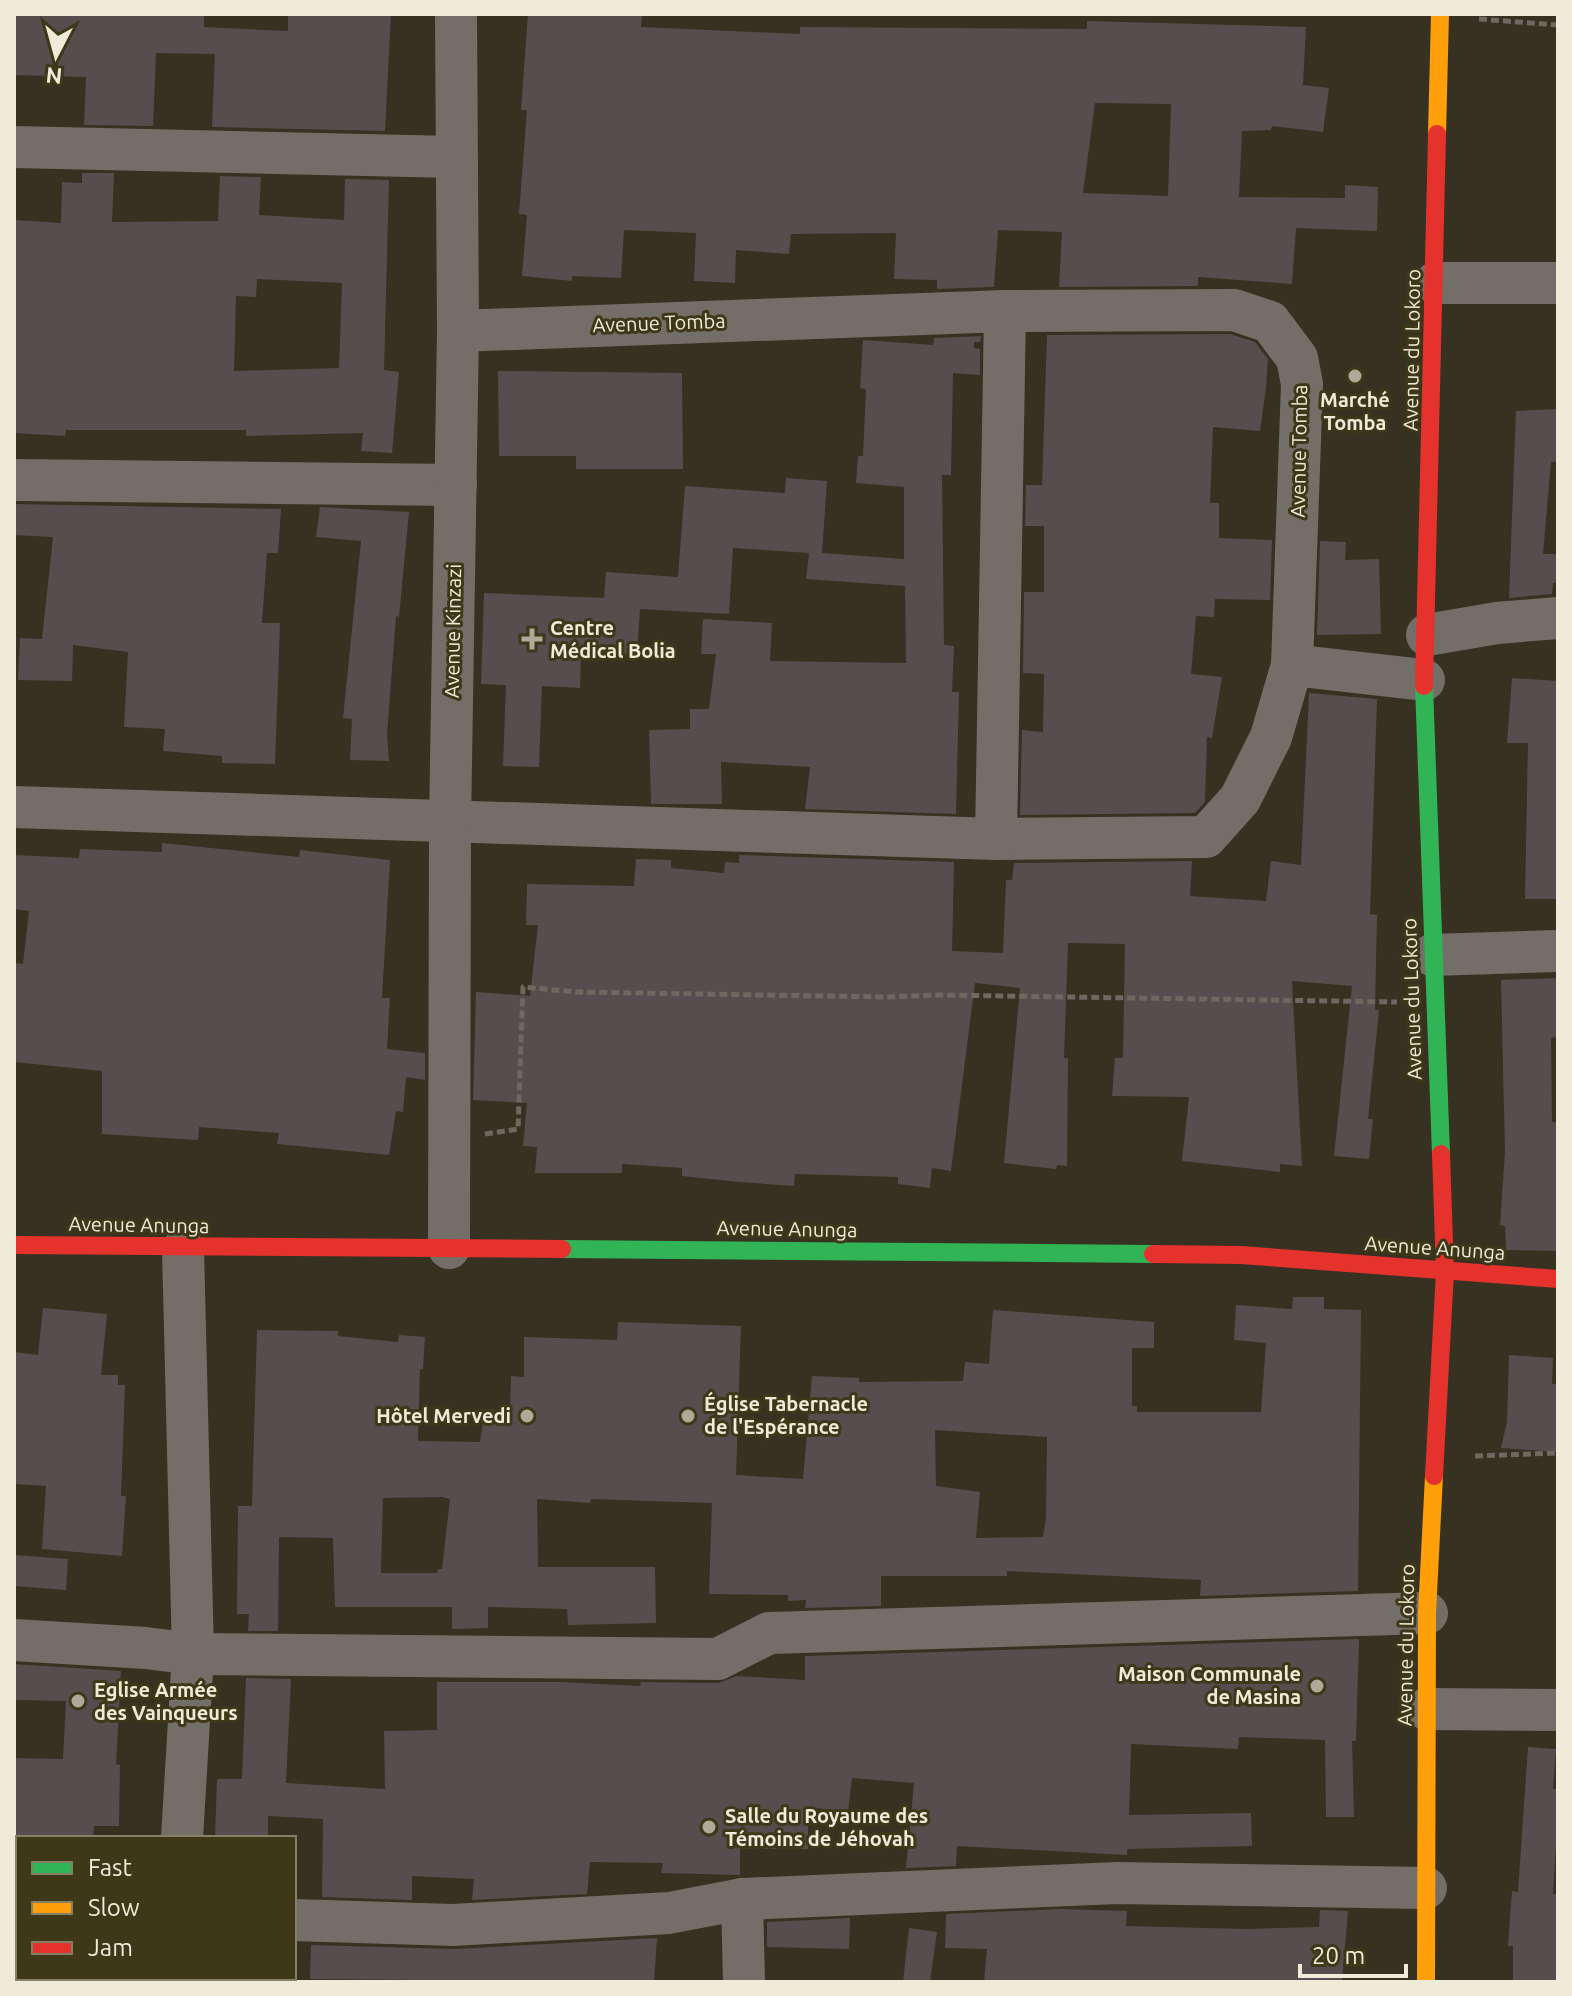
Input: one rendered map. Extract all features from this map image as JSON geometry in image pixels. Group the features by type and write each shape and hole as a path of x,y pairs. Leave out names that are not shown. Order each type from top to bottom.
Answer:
{"street":[{"name":"Avenue Kinzazi","path":"449,1248 452,1138 450,824 458,331 454,157 456,14"},
{"name":"Avenue du Lokoro","path":"1426,1982 1427,1613 1445,1271 1424,680 1440,15"},
{"path":"14,147 454,157"},
{"path":"1435,283 1558,283"},
{"name":"Avenue Tomba","path":"14,807 450,824 996,839 1206,837 1240,799 1265,749 1292,665 1302,384 1297,358 1270,322 1234,310 1005,311 458,331"},
{"path":"996,839 1005,311"},
{"path":"14,480 456,485"},
{"path":"1427,635 1497,623 1558,618"},
{"path":"1292,665 1424,680"},
{"path":"1432,955 1558,951"},
{"name":"Avenue Anunga","path":"14,1245 183,1249 449,1248 1241,1255 1558,1279"},
{"path":"182,1836 193,1654 183,1249"},
{"path":"14,1640 193,1654 718,1659 769,1633 1427,1613"},
{"path":"1426,1709 1558,1710"},
{"path":"296,1920 453,1925 669,1913 742,1899 1118,1883 1426,1888"},
{"path":"742,1899 744,1982"}],"path":[{"path":"1440,15 1558,25"},
{"path":"452,1138 518,1129 523,987 576,992 840,997 939,995 1434,1003"},
{"path":"1435,1457 1558,1453"}],"building":[{"path":"14,14 204,14 204,27 288,31 288,14 391,14 385,131 212,127 215,54 156,53 153,126 84,125 86,77 14,75"},
{"path":"528,14 642,14 641,27 800,34 800,27 1087,29 1087,21 1306,27 1303,85 1329,88 1323,132 1272,126 1271,130 1242,131 1239,197 1345,198 1345,185 1378,187 1377,231 1296,228 1292,284 1198,277 1198,286 1059,287 1062,232 998,230 994,287 937,289 937,280 894,279 896,233 791,234 789,254 736,250 735,283 694,281 696,233 624,230 621,278 572,276 572,281 522,276 527,215 519,214 527,110 521,110","holes":["1095,103 1171,104 1168,196 1083,193"]},
{"path":"82,173 114,173 112,222 218,221 220,176 261,177 259,215 344,220 345,179 389,180 384,370 399,372 392,453 361,451 363,433 246,436 246,430 66,430 65,436 14,433 14,220 61,223 62,182 82,183","holes":["257,279 342,283 339,368 234,371 236,296 256,297"]},
{"path":"1230,334 1255,342 1268,359 1266,388 1260,431 1213,427 1210,503 1219,503 1219,538 1272,540 1270,600 1215,599 1214,617 1196,616 1191,674 1222,677 1212,738 1207,737 1205,802 1195,813 1020,815 1022,730 1043,732 1044,674 1023,673 1024,592 1044,592 1044,526 1025,526 1026,485 1042,485 1047,335"},
{"path":"981,336 980,342 974,342 974,348 980,349 980,375 953,373 951,475 942,475 944,645 954,646 952,692 959,692 956,814 805,809 810,767 721,762 722,804 651,804 649,730 690,729 690,709 709,709 716,654 701,654 703,619 772,623 770,661 906,663 905,586 806,579 809,553 733,548 729,614 640,609 637,656 581,652 580,688 542,686 539,767 503,766 506,685 481,684 484,593 604,598 606,572 678,577 685,486 785,493 786,478 827,481 822,553 904,559 904,487 856,483 858,456 863,456 866,389 860,388 863,340 933,345 934,338"},
{"path":"498,371 682,373 683,469 576,469 576,456 499,456"},
{"path":"1558,409 1558,462 1551,462 1543,554 1558,554 1558,583 1553,583 1552,594 1509,598 1516,411"},
{"path":"14,504 281,509 278,553 267,553 262,623 280,623 275,764 222,763 222,756 163,751 165,729 124,727 128,652 73,645 72,681 18,680 20,638 42,639 53,537 14,535"},
{"path":"320,507 409,512 399,617 396,616 387,734 389,761 350,760 352,719 343,718 361,541 316,537"},
{"path":"1320,541 1346,542 1345,560 1379,559 1381,634 1317,635"},
{"path":"1512,678 1558,681 1558,899 1525,899 1528,743 1507,743"},
{"path":"1309,693 1377,699 1370,914 1377,915 1375,1010 1379,1010 1368,1119 1373,1119 1369,1159 1334,1156 1352,986 1292,981 1302,1166 1280,1164 1280,1172 1182,1161 1189,1097 1112,1096 1115,1058 1123,1058 1125,944 1068,943 1064,1058 1068,1058 1067,1166 1057,1165 1056,1169 1004,1163 1020,988 975,983 951,1171 932,1168 930,1188 898,1184 898,1177 795,1174 794,1186 739,1182 682,1176 682,1168 622,1164 622,1173 535,1173 537,1147 523,1146 527,1103 473,1100 476,992 530,996 538,925 526,925 527,884 634,886 636,859 671,860 671,868 724,873 725,862 739,863 739,855 954,862 952,951 1003,953 1006,880 1012,880 1014,863 1192,861 1190,896 1266,901 1271,861 1301,865"},
{"path":"162,843 299,857 300,850 390,860 382,998 390,998 387,1049 425,1053 425,1080 406,1077 403,1112 396,1111 389,1155 277,1144 279,1133 199,1127 198,1140 102,1134 102,1071 14,1062 14,963 23,964 29,911 14,909 14,855 79,858 80,849 162,852"},
{"path":"1558,978 1558,1037 1551,1038 1552,1122 1558,1122 1558,1251 1506,1250 1505,1226 1500,1225 1505,1152 1501,980"},
{"path":"1293,1297 1324,1297 1324,1309 1361,1310 1358,1591 1200,1596 1201,1580 1007,1571 1007,1576 881,1576 881,1606 805,1608 806,1600 788,1601 788,1595 709,1594 712,1503 591,1499 590,1503 537,1499 538,1567 655,1567 656,1623 568,1625 567,1609 488,1607 488,1628 452,1629 452,1607 335,1607 333,1538 279,1537 278,1631 248,1631 249,1614 237,1614 238,1506 252,1506 257,1330 338,1331 338,1336 398,1342 399,1335 425,1337 423,1369 420,1369 418,1441 480,1442 485,1409 510,1412 511,1376 524,1377 524,1337 617,1340 618,1322 741,1326 736,1475 803,1479 812,1376 859,1378 859,1382 963,1381 965,1362 989,1364 993,1310 1154,1322 1154,1348 1132,1348 1132,1406 1137,1406 1137,1412 1261,1412 1266,1343 1234,1340 1236,1305 1292,1309","holes":["935,1430 1047,1437 1043,1537 976,1538 980,1492 936,1486","383,1498 450,1499 442,1569 438,1569 437,1573 381,1573"]},
{"path":"43,1308 107,1314 101,1375 118,1375 118,1385 125,1385 121,1496 126,1496 122,1556 42,1549 46,1486 14,1484 14,1352 38,1355"},
{"path":"1509,1355 1553,1358 1552,1384 1558,1384 1558,1452 1501,1448 1507,1422"},
{"path":"14,1555 68,1559 66,1590 14,1586"},
{"path":"1359,1639 1356,1741 1352,1741 1354,1817 1326,1817 1325,1740 1239,1737 1238,1749 1131,1744 1129,1815 1251,1813 1252,1846 1127,1849 1127,1855 957,1846 956,1866 906,1868 914,1783 852,1778 848,1812 808,1807 808,1849 740,1849 740,1875 661,1873 663,1863 590,1862 587,1894 472,1900 474,1879 412,1876 412,1900 322,1897 323,1819 268,1816 268,1836 215,1836 217,1779 242,1779 246,1678 291,1679 286,1783 385,1789 384,1731 437,1730 437,1682 561,1682 640,1686 641,1682 718,1683 737,1676 805,1680 805,1656"},
{"path":"14,1664 121,1671 116,1764 120,1765 119,1826 94,1826 93,1836 14,1838 14,1758 63,1759 66,1701 14,1700"},
{"path":"1528,1747 1556,1749 1553,1789 1558,1789 1558,1813 1553,1894 1558,1894 1558,1982 1513,1982 1513,1946 1508,1946 1512,1891 1518,1892"},
{"path":"1060,1909 1127,1911 1126,1926 1246,1929 1319,1927 1320,1910 1348,1911 1342,1982 984,1982 987,1949 945,1948 946,1914"},
{"path":"850,1918 849,1949 767,1947 767,1922"},
{"path":"909,1928 937,1932 930,1982 903,1982"},
{"path":"657,1938 654,1982 310,1979 311,1945 454,1949"}],"traffic: fast":[{"path":"1424,686 1441,1154"},
{"path":"562,1249 1153,1254"}],"traffic: slow":[{"path":"1437,134 1440,14"},
{"path":"1426,1982 1427,1613 1434,1476"}],"traffic: jam":[{"path":"1424,686 1437,134"},
{"path":"1434,1476 1445,1271 1441,1154"},
{"path":"14,1245 562,1249"},
{"path":"1153,1254 1241,1255 1558,1279"}],"place":[{"name":"Marché Tomba","path":"1355,376"},
{"name":"Centre Médical Bolia","path":"532,639"},
{"name":"Hôtel Mervedi","path":"527,1416"},
{"name":"Église Tabernacle de l'Espérance","path":"688,1416"},
{"name":"Maison Communale de Masina","path":"1317,1686"},
{"name":"Eglise Armée des Vainqueurs","path":"78,1701"},
{"name":"Salle du Royaume des Témoins de Jéhovah","path":"709,1827"}]}
